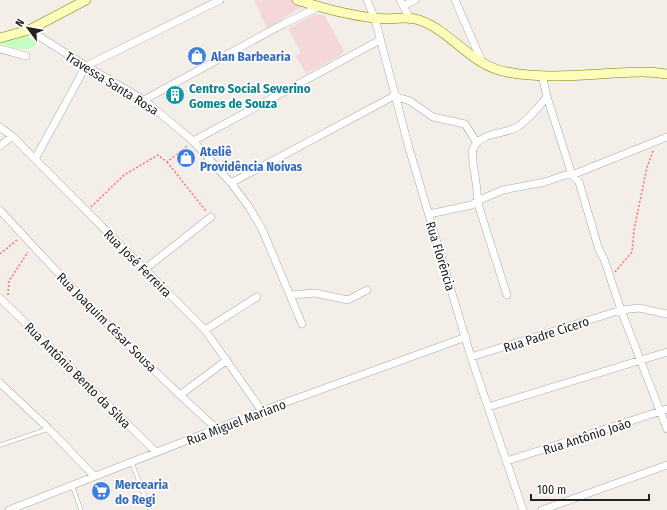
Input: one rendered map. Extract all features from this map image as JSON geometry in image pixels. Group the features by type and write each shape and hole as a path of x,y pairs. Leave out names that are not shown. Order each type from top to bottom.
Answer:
{"street":[{"path":"0,38 29,30 86,0"},
{"path":"35,159 86,66 220,0"},
{"path":"297,0 320,7 375,19 409,18 422,21 440,31 483,64 506,72 542,76 574,76 640,72 667,74"},
{"name":"Rua Florência","path":"367,0 375,19 394,96 471,358 523,510"},
{"path":"409,18 401,3 414,0"},
{"path":"455,0 483,64"},
{"path":"144,100 283,24 320,7"},
{"name":"Travessa Santa Rosa","path":"29,30 144,100 193,141 231,183 249,206 262,229 302,324"},
{"path":"193,141 380,40"},
{"path":"0,49 26,56"},
{"path":"542,76 547,97 572,175 579,182 599,250 611,277 621,310 640,359 664,410 667,429"},
{"path":"231,183 394,96 410,101 433,117 465,124 477,143"},
{"path":"507,295 477,201 478,190 473,150 482,138 518,126 547,97"},
{"name":"Rua José Ferreira","path":"0,127 12,136 205,330 262,411"},
{"path":"0,146 12,136"},
{"path":"429,214 472,205 477,201 503,190 545,182 565,175 572,175 667,137"},
{"name":"Rua Joaquim César Sousa","path":"0,210 30,243 180,395 217,429"},
{"path":"145,268 211,217"},
{"path":"291,295 315,293 348,300 367,290"},
{"path":"205,330 257,297"},
{"name":"Rua Antônio Bento da Silva","path":"0,298 156,452"},
{"name":"Rua Padre Cícero","path":"471,358 621,310 639,308 667,314"},
{"name":"Rua Miguel Mariano","path":"9,510 72,484 132,463 156,452 262,411 466,337"},
{"path":"488,407 640,359 667,352"},
{"path":"180,395 227,360"},
{"path":"2,386 49,429 94,476"},
{"name":"Rua Antônio João","path":"507,461 664,410"},
{"path":"542,510 667,464"}],"lane":[{"path":"0,445 49,429"},
{"path":"132,463 150,510"},
{"path":"72,484 81,510"}],"path":[{"path":"168,162 193,141"},
{"path":"611,277 626,262 632,252 634,230 647,167 656,142"},
{"path":"87,211 124,175 158,155 168,162 211,217"},
{"path":"0,254 23,235"},
{"path":"7,305 9,281 29,250 30,243"}],"shaded area":[{"path":"254,0 296,0 308,3 267,28"},
{"path":"315,14 325,16 344,51 341,55 306,74 296,56 301,53 288,29"}],"green space":[{"path":"19,35 29,37 38,43 29,49 16,49 0,44 0,42"}],"place":[{"name":"Alan Barbearia","path":"197,56"},
{"name":"Centro Social Severino Gomes de Souza","path":"175,95"},
{"name":"Ateliê Providência Noivas","path":"186,158"},
{"name":"Mercearia do Regi","path":"101,491"}]}
